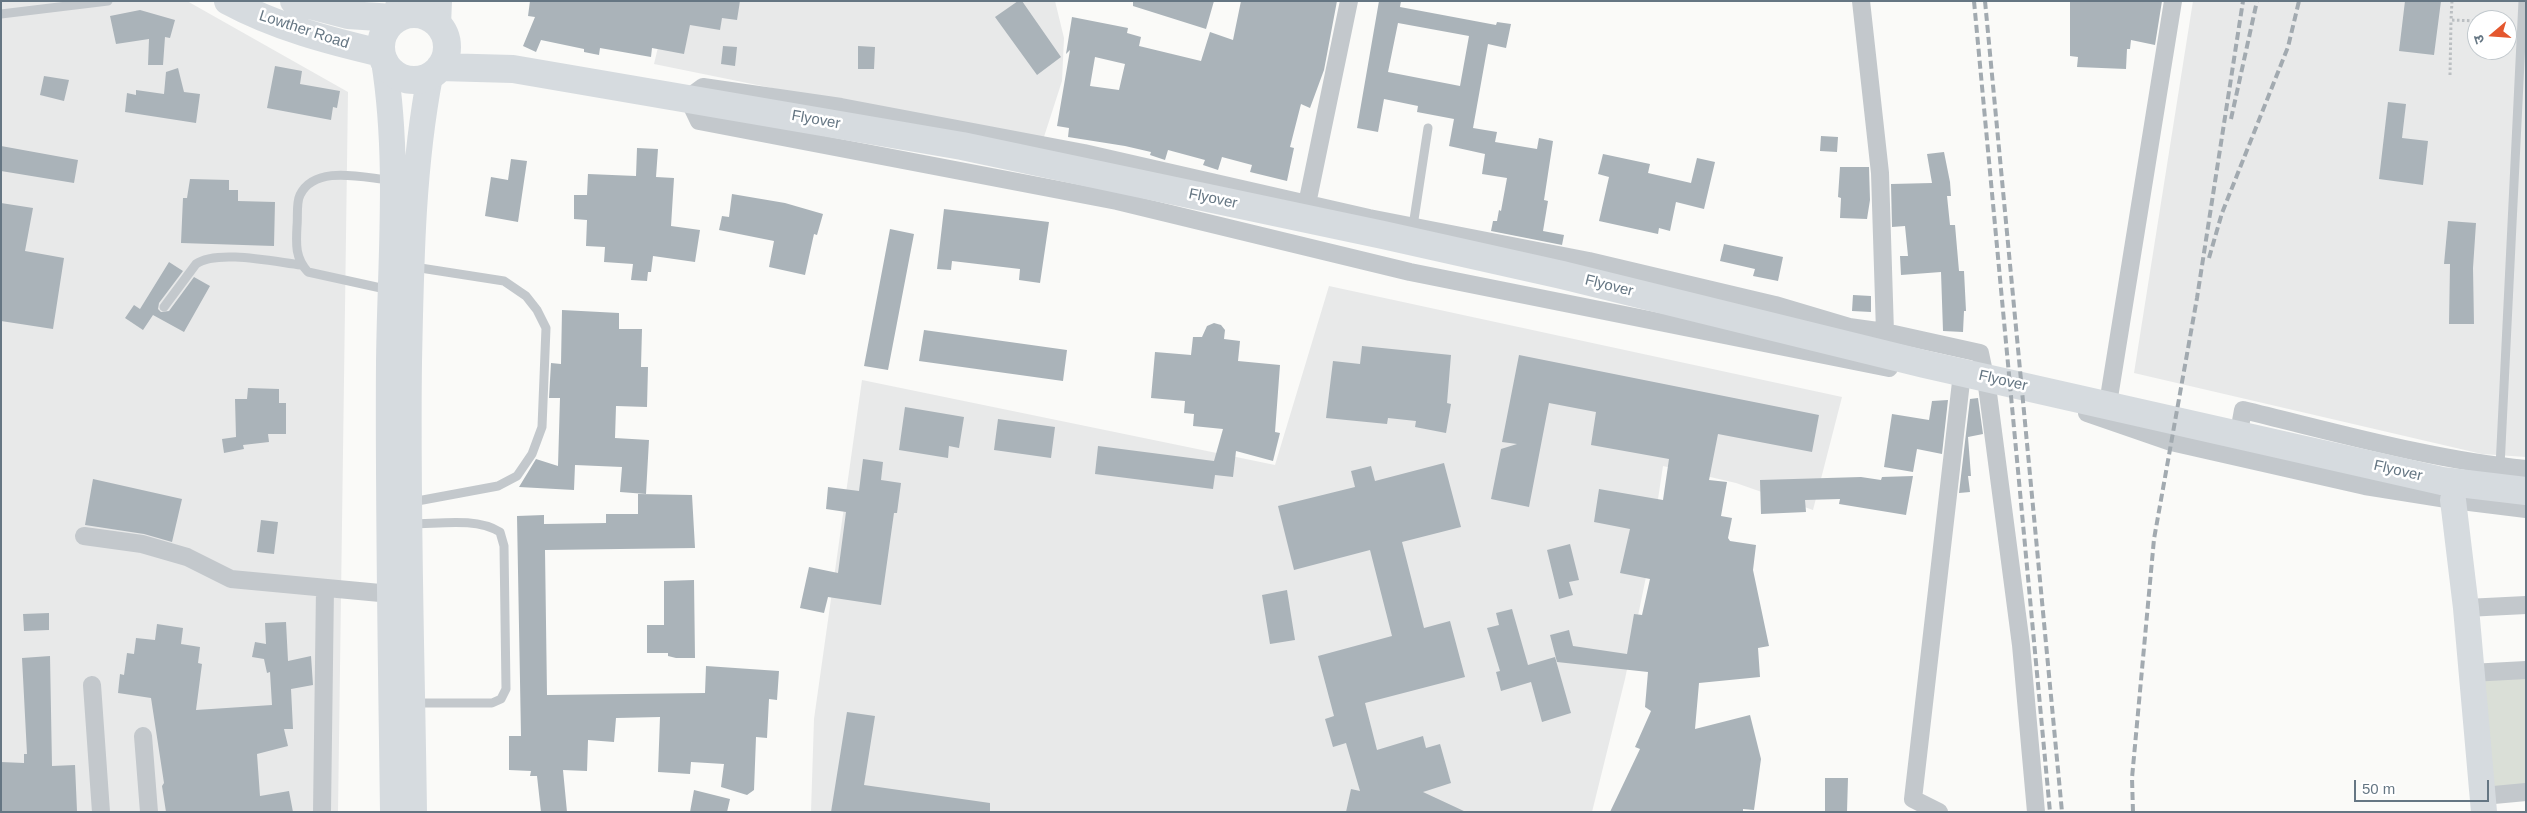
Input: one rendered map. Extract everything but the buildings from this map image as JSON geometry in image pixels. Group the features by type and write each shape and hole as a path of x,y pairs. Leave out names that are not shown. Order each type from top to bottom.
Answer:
{"main road":[{"name":"Lowther Road","path":"228,1 253,14 383,57"},
{"name":"Lowther Road","path":"294,1 348,15 397,10"},
{"path":"393,812 390,594 390,290 393,180 390,100 383,57 383,35 397,10 422,15 439,42 417,158 410,266 409,513 414,812"},
{"path":"383,57 389,69 404,78 412,80 439,42"},
{"name":"Flyover","path":"439,42 513,68 962,146 1562,275 1924,364 2423,477 2526,491"},
{"path":"2452,500 2466,608 2470,673 2484,804"}],"street":[{"path":"1307,204 1349,1"},
{"path":"1861,1 1880,173 1885,332"},
{"path":"2106,419 2173,1"},
{"path":"2036,812 2021,645 1987,386 1980,353 1885,332 1849,327 1775,304 1589,261 1307,204 1084,153 840,107 703,87 699,99 699,122 1117,201 1410,272 1987,386 2106,419 2171,442 2365,486 2452,500 2526,508"},
{"path":"1939,812 1913,798 1961,382"},
{"path":"2234,456 2243,410 2375,441 2500,467 2526,470"},
{"path":"84,536 142,544 187,557 231,578 390,594"},
{"path":"322,812 325,588"},
{"path":"2466,608 2526,605"},
{"path":"2470,673 2526,670"},
{"path":"92,685 101,812"},
{"path":"143,736 149,812"},
{"path":"2484,804 2526,792"}],"lane":[{"path":"1,14 108,1"},
{"path":"2500,467 2523,1"},
{"path":"1413,226 1428,128"},
{"path":"390,290 308,272 301,266 296,254 296,241 299,196 306,187 330,175 393,180"},
{"path":"164,307 196,264 202,260 220,257 301,266"},
{"path":"409,513 498,486 517,476 532,454 542,427 546,328 537,310 526,296 504,281 410,266"},
{"path":"409,513 490,526 500,532 504,546 506,689 501,699 492,703 412,703"}],"path":[{"path":"2450,75 2452,1"},
{"path":"2451,20 2467,21"}],"shaded area":[{"path":"1,1 187,1 348,92 338,812 1,812"},
{"path":"669,1 1055,1 1064,38 1062,81 1042,143 654,64"},
{"path":"2193,1 2526,1 2526,457 2482,454 2134,373"},
{"path":"1329,286 1842,397 1813,510 1736,483 1663,466 1647,572 1625,679 1592,812 811,812 814,719 862,380 1275,465"},
{"path":"2526,670 2526,792 2483,796 2470,673"}],"railway":[{"path":"1974,1 2050,812"},
{"path":"1985,1 2062,812"},
{"path":"2133,812 2132,778 2154,539 2197,298 2243,1"},
{"path":"2231,119 2257,1"},
{"path":"2209,258 2222,213 2288,47 2299,1"}]}
